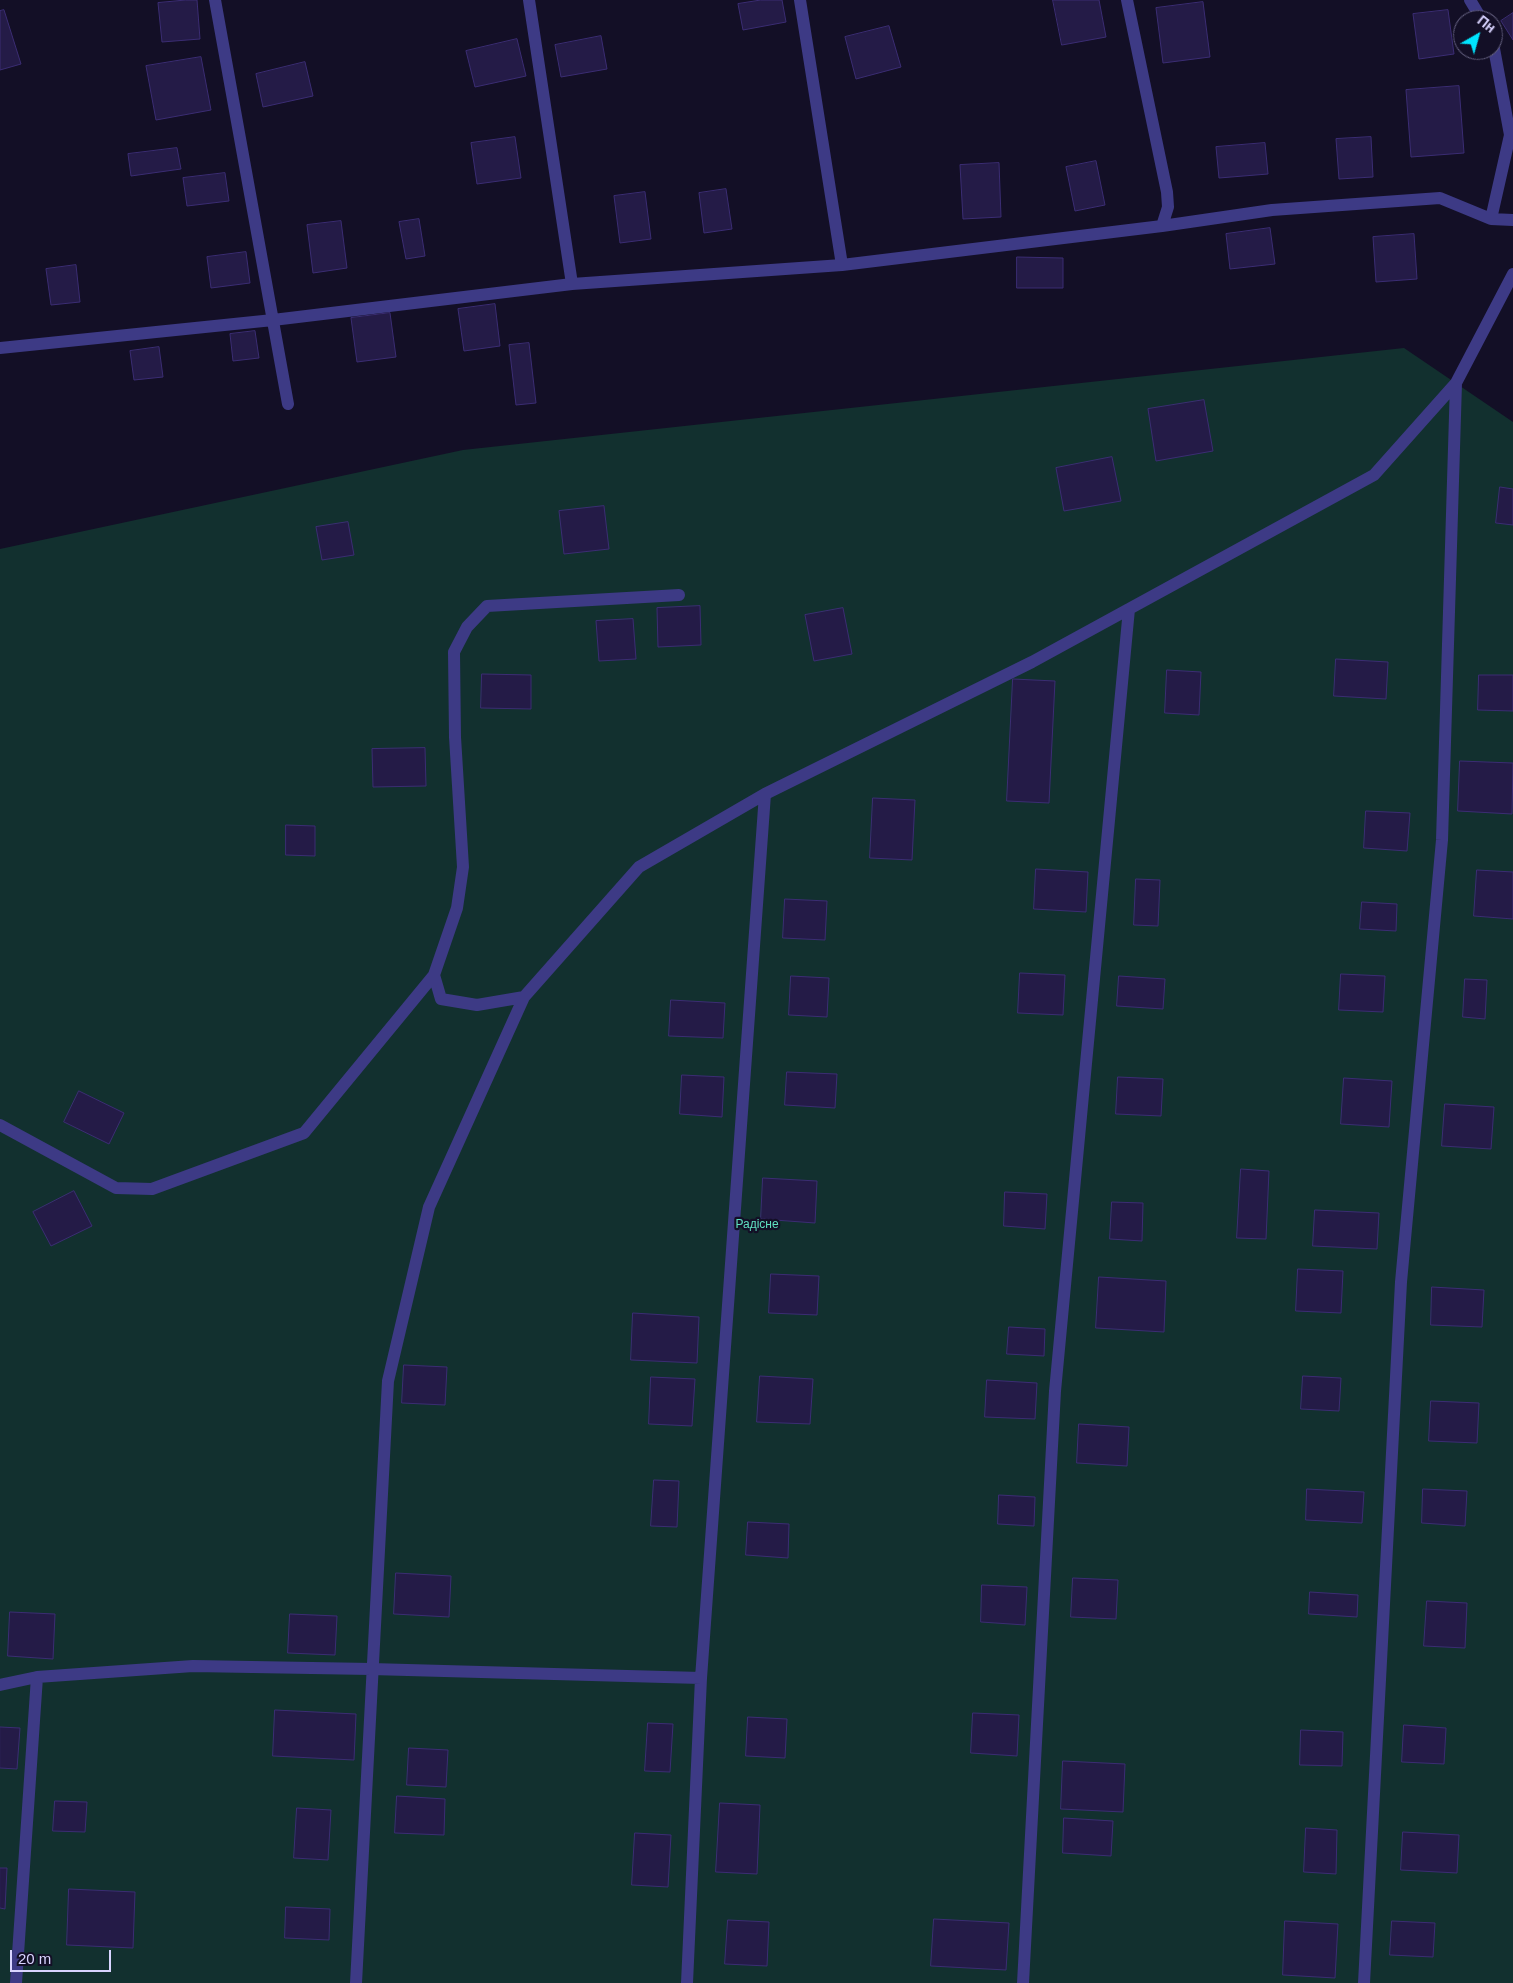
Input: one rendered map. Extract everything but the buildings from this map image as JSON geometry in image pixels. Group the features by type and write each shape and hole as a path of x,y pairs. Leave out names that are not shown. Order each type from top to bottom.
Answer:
{"street":[{"path":"215,0 288,404"},
{"path":"529,0 572,284"},
{"path":"800,0 842,265"},
{"path":"1127,0 1167,192 1168,207 1162,226"},
{"path":"1491,219 1510,135 1496,60"},
{"path":"0,348 273,320 572,284 842,265 1162,226 1272,210 1440,198 1491,219 1513,220"},
{"path":"356,1983 371,1668 388,1381 428,1207 524,997 639,867 765,794 1032,662 1374,475 1456,383 1513,274"},
{"path":"1364,1983 1402,1282 1442,840 1456,383"},
{"path":"0,1125 116,1188 152,1189 304,1133 434,975 457,908 463,867 455,737 454,652 467,627 488,606 679,595"},
{"path":"1023,1983 1055,1391 1129,610"},
{"path":"687,1983 701,1678 765,794"},
{"path":"434,975 441,1000 477,1005 524,997"},
{"path":"0,1685 37,1677 192,1666 371,1668 701,1678"},
{"path":"16,1983 37,1677"}],"green space":[{"name":"Радісне","path":"1404,348 1513,422 1513,1983 0,1983 0,549 463,450"}]}
